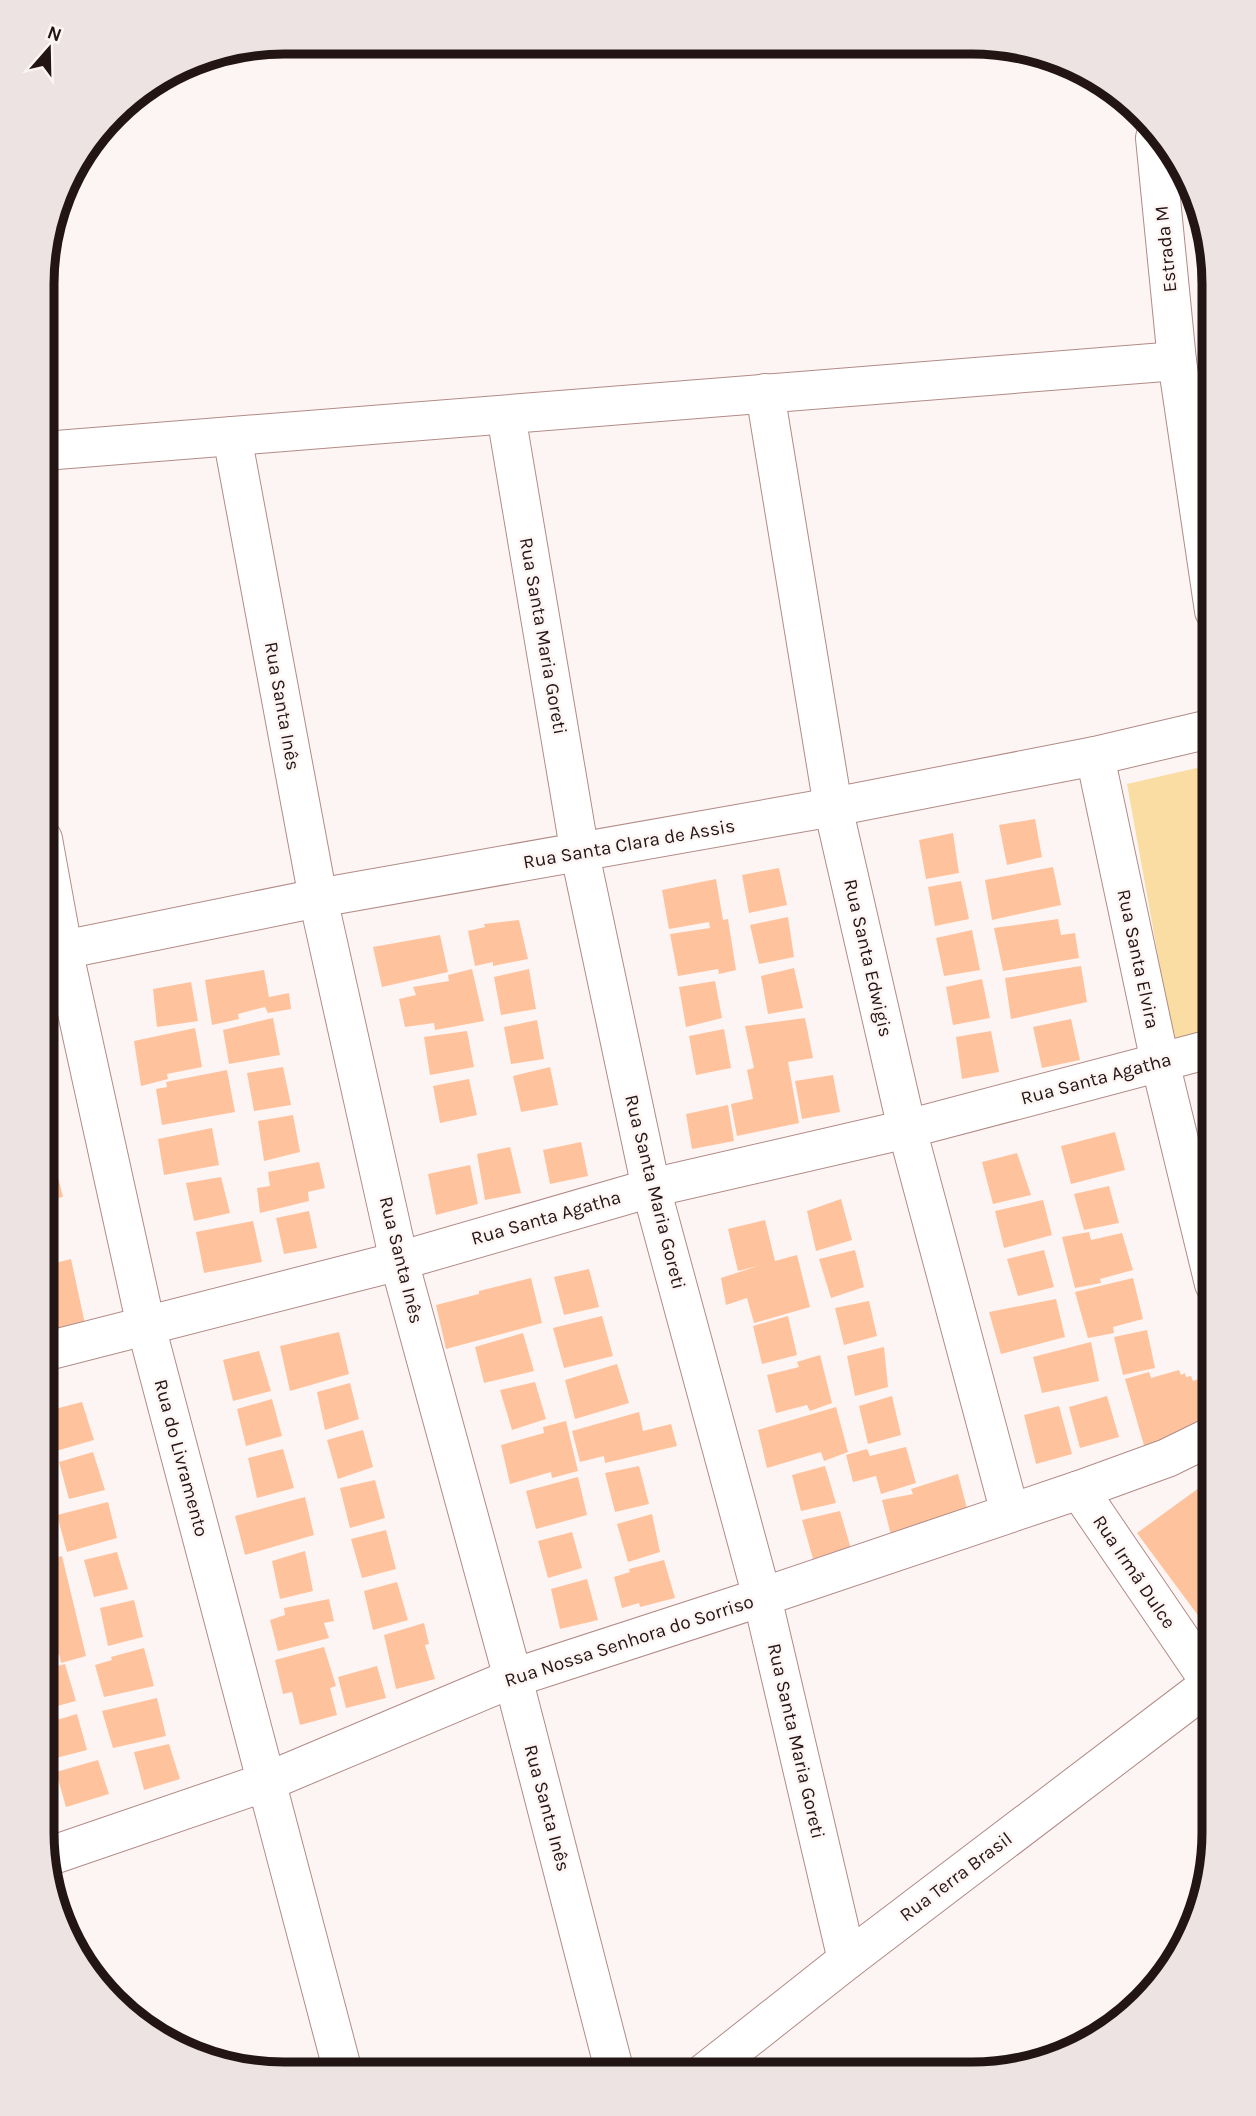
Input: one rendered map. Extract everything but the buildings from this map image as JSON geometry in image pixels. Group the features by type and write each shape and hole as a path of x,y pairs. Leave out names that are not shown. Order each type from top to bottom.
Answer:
{"street":[{"name":"Estrada M","path":"1155,145 1177,361 1202,529"},
{"path":"54,450 1177,361"},
{"name":"Rua Santa Edwigis","path":"765,394 833,807 906,1129 1010,1513"},
{"name":"Rua Santa Maria Goreti","path":"506,415 580,853 651,1188 762,1597 848,1960"},
{"name":"Rua Santa Inês","path":"232,436 318,898 399,1261 513,1678 612,2062"},
{"name":"Rua Santa Clara de Assis","path":"54,951 318,898 833,807 1095,756 1202,731"},
{"name":"Rua Santa Elvira","path":"1095,756 1160,1062 1201,1231"},
{"name":"Rua do Livramento","path":"54,955 146,1326 341,2062"},
{"name":"Rua Santa Agatha","path":"54,1349 399,1261 651,1188 906,1129 1202,1051"},
{"name":"Rua Nossa Senhora do Sorriso","path":"56,1854 266,1782 513,1678 1079,1490 1167,1458 1201,1441"},
{"name":"Rua Irmã Dulce","path":"1079,1490 1201,1670"},
{"name":"Rua Terra Brasil","path":"718,2062 848,1960 1201,1694"}],"shaded area":[{"path":"1202,767 1202,1032 1173,1039 1127,784"}]}
